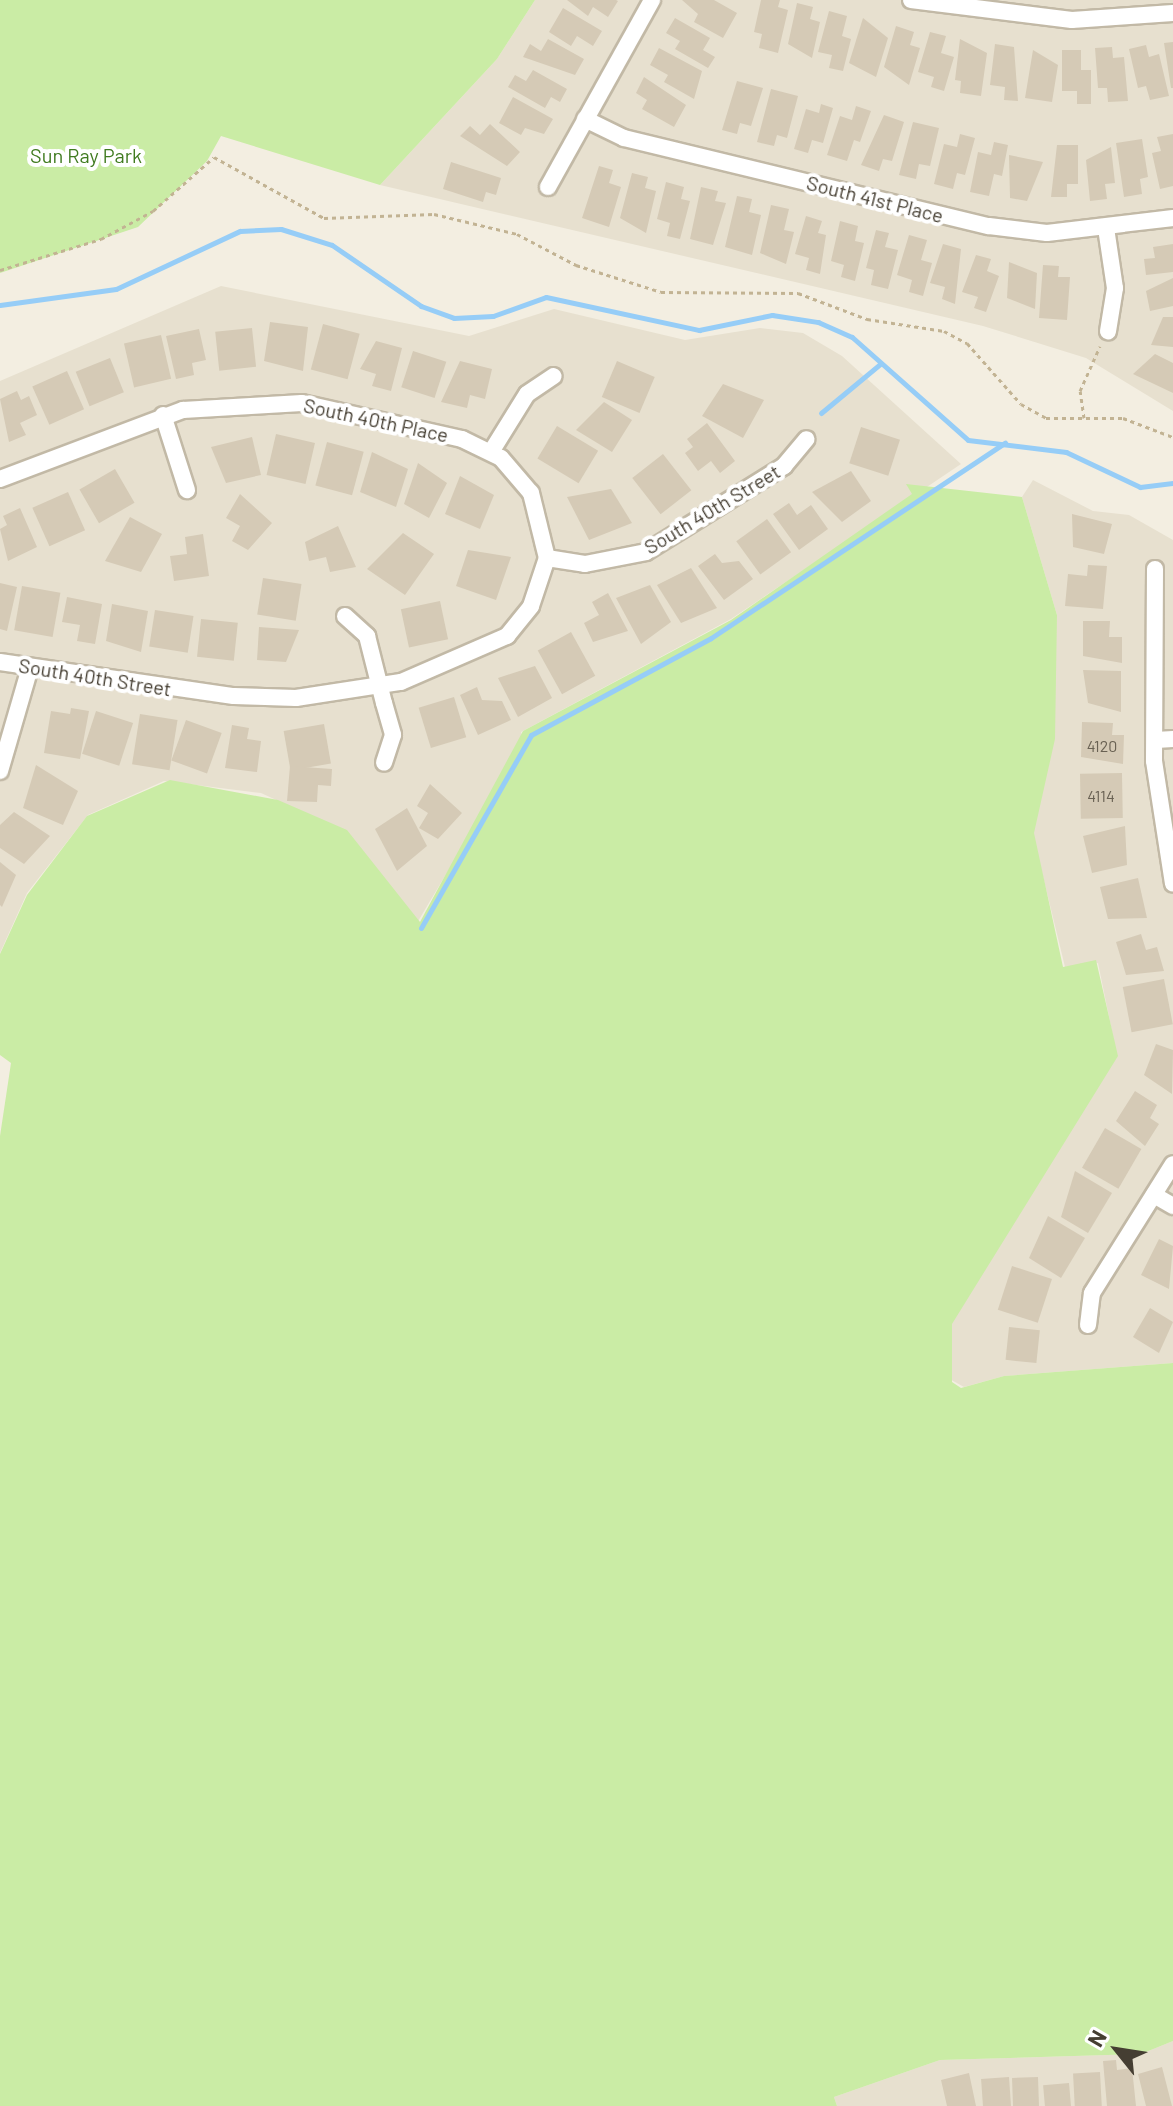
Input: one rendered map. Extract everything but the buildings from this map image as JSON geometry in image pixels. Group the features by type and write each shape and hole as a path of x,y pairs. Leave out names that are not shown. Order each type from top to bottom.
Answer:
{"street":[{"path":"548,187 652,0"},
{"path":"911,0 1072,20 1173,13"},
{"name":"South 41st Place","path":"585,119 624,138 989,226 1047,233 1173,218"},
{"path":"1106,228 1115,288 1108,331"},
{"path":"547,558 543,521 531,493 491,452 527,394 554,376"},
{"name":"South 40th Place","path":"0,479 163,415 225,402 302,403 491,452"},
{"path":"163,415 187,490"},
{"name":"South 40th Street","path":"0,662 234,696 296,698 380,686 507,636 531,606 547,558 585,564 646,552 784,466 807,439"},
{"path":"1155,569 1165,739 1158,818 1173,884"},
{"path":"345,616 367,636 393,735 384,763"},
{"path":"0,771 30,668"},
{"path":"1088,1325 1092,1293 1173,1164"},
{"path":"1154,1195 1173,1206"}],"path":[{"path":"0,270 101,239 153,211 204,158 214,157 324,218 434,214 517,234 576,265 661,292 798,293 867,319 944,331 967,343 1021,404 1046,418 1123,418 1173,437"},
{"path":"1084,418 1080,391 1108,331"}],"shaded area":[{"path":"535,0 1173,0 1173,411 1086,358 983,326 380,185 497,59"},
{"path":"221,286 469,336 554,309 685,340 760,328 803,333 842,356 961,464 731,619 521,732 524,743 417,923 344,831 261,793 164,781 88,815 27,893 0,953 0,381"},
{"path":"1033,480 1093,511 1129,515 1173,540 1173,1363 1004,1376 964,1387 948,1378 948,1322 1116,1051 1098,963 1065,967 1031,827 1057,615 1022,497"},
{"path":"1173,2041 1173,2106 837,2106 834,2097 940,2060 1141,2054"}],"green space":[{"name":"Sun Ray Park","path":"0,0 535,0 497,59 380,185 221,136 207,161 138,227 0,273"},
{"path":"906,484 1022,497 1057,615 1055,739 1034,833 1063,967 1096,960 1118,1056 952,1324 952,1382 961,1388 1004,1376 1173,1363 1173,2041 1141,2054 940,2060 834,2097 837,2106 0,2106 0,1136 11,1063 0,1055 0,954 27,895 87,816 170,780 278,800 347,830 420,922 523,731 731,620 912,494"}],"waterway":[{"path":"0,305 116,289 240,231 281,229 332,245 421,306 454,318 493,316 546,297 699,330 772,315 818,322 852,337 968,440 1066,452 1140,487 1173,483"},
{"path":"821,413 880,364"},
{"path":"421,928 531,735 711,638 1005,443"}]}
